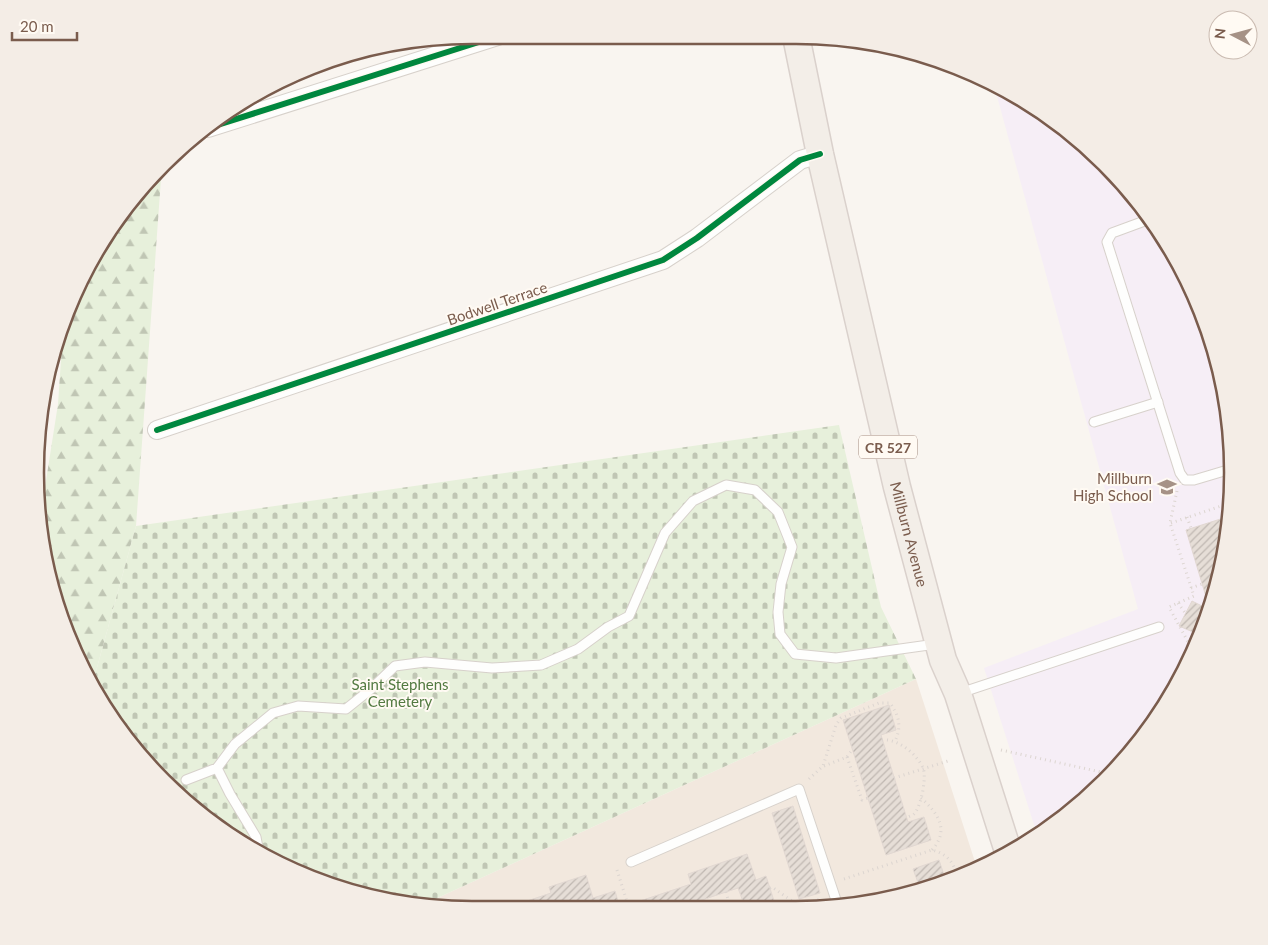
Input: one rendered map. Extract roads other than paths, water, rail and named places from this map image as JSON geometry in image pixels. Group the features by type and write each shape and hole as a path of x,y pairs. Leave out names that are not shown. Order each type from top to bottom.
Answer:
{"main road":[{"name":"Millburn Avenue","path":"798,44 820,154 897,487 943,660 958,694 1006,846"}],"street":[{"path":"224,123 473,44"},
{"name":"Bodwell Terrace","path":"157,430 663,260 697,238 800,160 820,154"}],"lane":[{"path":"1143,221 1112,233 1107,242 1180,473 1185,480 1194,480 1224,471"},
{"path":"1094,422 1158,402"},
{"path":"186,780 217,768 235,744 273,712 298,706 346,709 395,666 425,662 492,668 541,665 578,650 608,627 629,616 665,533 694,501 726,485 755,490 778,512 792,547 781,584 778,612 780,634 795,654 836,658 939,644"},
{"path":"958,694 1159,627"},
{"path":"217,768 256,837 257,844"},
{"path":"631,862 799,789 836,899"}],"place":[{"name":"Millburn High School","path":"1167,487"}],"park label":[{"name":"Saint Stephens Cemetery","path":"400,692"}]}
